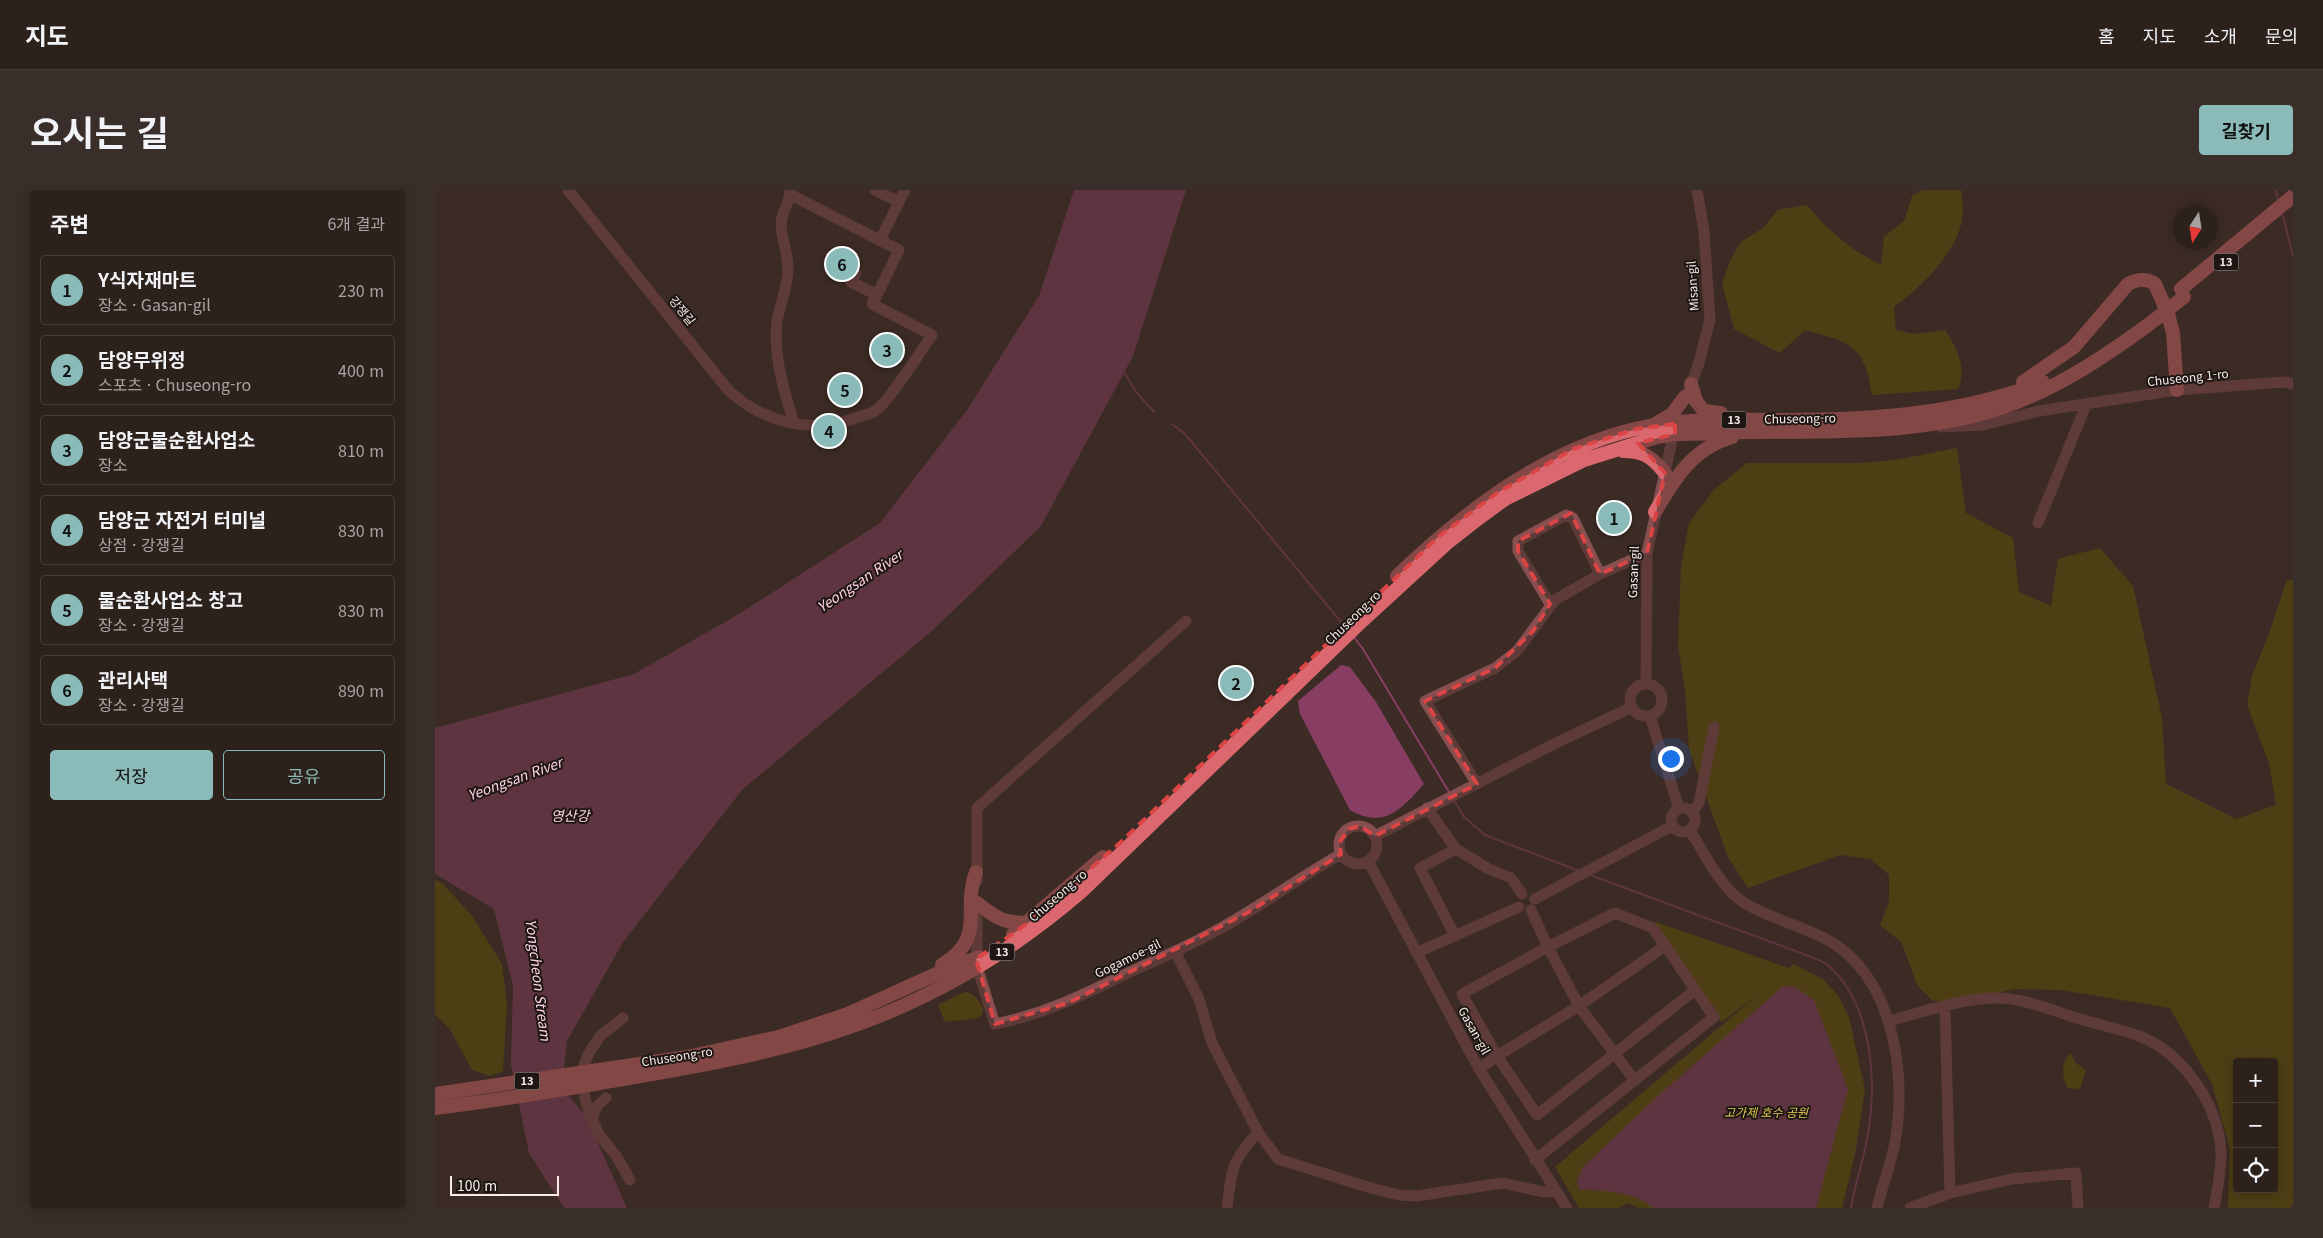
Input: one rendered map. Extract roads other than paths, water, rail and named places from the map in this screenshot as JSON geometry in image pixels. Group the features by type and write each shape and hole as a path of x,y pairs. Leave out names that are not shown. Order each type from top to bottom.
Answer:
{"main road":[{"name":"Chuseong-ro","path":"2265,225 2293,196"},
{"name":"Chuseong-ro","path":"1361,617 1447,543 1505,499 1584,460 1657,437 1675,429 1708,419 1747,426 1860,432 1909,428 2005,407 2031,396 2108,354 2147,320 2265,225 2293,207"},
{"path":"1996,398 2039,373 2074,347 2121,291 2137,280 2147,280 2155,284 2168,314 2173,333 2177,390"},
{"name":"Chuseong-ro","path":"1747,426 1903,416 1996,398 2059,376 2147,320"},
{"path":"1691,384 1696,401 1704,411 1747,426"},
{"path":"1650,426 1672,414 1685,397"},
{"name":"Chuseong-ro","path":"435,1108 489,1102 569,1089 582,1079 737,1048 822,1025 943,971 976,963 1028,923 1121,842 1361,617 1437,537 1497,493 1573,449 1650,426 1675,429"},
{"path":"1655,512 1677,475 1691,460 1719,441 1747,426"},
{"path":"1615,450 1638,451 1650,456 1665,473"},
{"name":"Chuseong-ro","path":"435,1094 567,1074 582,1079 731,1060 785,1047 885,1014 976,963 1011,948 1049,920 1082,891 1337,640"},
{"path":"848,1014 870,1000 956,956 971,931 972,883 977,872"},
{"path":"977,903 997,919 1015,923 1028,923"}],"street":[{"name":"강쟁길","path":"568,190 729,391 757,412 794,423 828,425 875,411 886,400 932,335 872,304 877,295"},
{"path":"875,190 899,202"},
{"path":"880,240 905,190"},
{"name":"Misan-gil","path":"1675,429 1678,411 1691,384 1709,320 1703,231 1697,190"},
{"path":"794,423 783,387 776,341 788,269 781,224 783,210 796,193 899,250 877,295 851,282 856,274 846,269"},
{"name":"Chuseong 1-ro","path":"1909,428 1983,425 2039,411 2177,390 2284,382 2293,384"},
{"path":"2038,523 2086,405"},
{"name":"Gasan-gil","path":"1646,684 1647,553 1675,429"},
{"path":"1550,604 1518,551 1518,541 1566,515 1573,518 1600,574"},
{"path":"1477,784 1425,701 1495,668 1517,651 1533,631 1550,604 1600,574 1647,553"},
{"path":"976,963 977,808 1186,621"},
{"path":"1646,684 1656,688 1662,696 1659,711 1650,716 1639,714 1632,707 1631,702 1633,692 1646,684"},
{"path":"1375,836 1427,808 1632,707"},
{"path":"1650,716 1679,809"},
{"path":"1672,826 1678,831 1689,830 1694,824 1692,813 1699,803 1714,727"},
{"path":"1427,808 1457,849 1489,869 1511,878 1522,894"},
{"path":"1672,826 1672,816 1679,809 1686,809 1692,813"},
{"path":"1361,826 1375,836 1376,853 1368,862 1356,864 1345,859 1341,854 1339,843 1349,829 1361,826"},
{"path":"1535,899 1595,865 1672,826"},
{"path":"1689,830 1723,885 1736,897 1752,908 1817,934 1845,952 1864,972 1879,998 1888,1022 1896,1060 1899,1102 1895,1144 1877,1208"},
{"path":"1455,936 1420,868 1457,849"},
{"path":"1175,951 1247,913 1294,881 1341,854"},
{"name":"Gasan-gil","path":"1368,862 1479,1069 1567,1208"},
{"path":"1522,894 1531,894 1535,899 1536,905 1531,910 1524,911 1519,907 1518,899 1522,894"},
{"path":"1416,953 1519,907"},
{"path":"1531,910 1579,1006 1635,1081"},
{"path":"1535,1160 1714,1017 1653,928 1615,914 1548,947 1462,994 1497,1056 1537,1115 1695,990"},
{"path":"1479,1069 1579,1006 1665,946"},
{"name":"Gogamoe-gil","path":"976,963 995,1024 1027,1018 1068,1003 1175,951 1199,999 1212,1043 1258,1132 1277,1159 1371,1188 1399,1194 1423,1195 1503,1183 1543,1192 1557,1192"},
{"path":"1888,1022 1945,1007 1994,998 2017,999 2140,1037 2166,1052 2194,1079 2218,1130 2221,1152 2214,1208"},
{"path":"1945,1007 1950,1194"},
{"path":"623,1018 600,1036 589,1053 582,1079 586,1103 600,1136 617,1157 630,1180"},
{"path":"592,1119 597,1106 606,1098"},
{"path":"1227,1208 1231,1172 1238,1155 1258,1132"},
{"path":"1910,1208 1950,1194 2012,1179 2076,1173 2078,1208"}],"water":[{"name":"영산강","path":"1074,190 1186,190 1133,356 1041,526 933,630 742,790 623,942 567,1041 564,1067 569,1096 586,1116 627,1208 564,1208 529,1153 511,1065 513,986 494,909 435,874 435,728 634,674 739,614 880,523 967,410 1039,296"},
{"path":"1341,665 1350,667 1376,702 1424,784 1400,808 1392,814 1383,817 1362,816 1350,810 1300,714 1298,701"},
{"name":"고가제 호수 공원","path":"1794,986 1814,1000 1848,1089 1816,1208 1653,1208 1637,1198 1627,1195 1608,1191 1579,1190 1577,1181 1583,1167 1658,1096 1782,987"}],"waterway":[{"path":"2276,190 2278,201"},
{"path":"2282,213 2293,256"},
{"path":"1124,372 1136,392 1154,412"},
{"path":"1172,424 1185,434 1347,629"},
{"path":"1353,636 1363,649 1449,792"},
{"path":"1454,800 1464,817 1485,835 1579,871"},
{"path":"1590,875 1818,960 1829,966 1843,982 1855,1001 1863,1022 1868,1044 1872,1090 1868,1134 1851,1208"}],"place":[{"name":"관리사택","path":"842,264"},
{"name":"담양군물순환사업소","path":"887,350"},
{"name":"물순환사업소 창고","path":"845,390"},
{"name":"담양군 자전거 터미널","path":"829,431"},
{"name":"Y식자재마트","path":"1614,518"},
{"name":"담양무위정","path":"1236,683"}],"water label":[{"name":"Yeongsan River","path":"860,581"},
{"name":"Yeongsan River","path":"515,779"},
{"name":"Yongcheon Stream","path":"538,980"}]}
